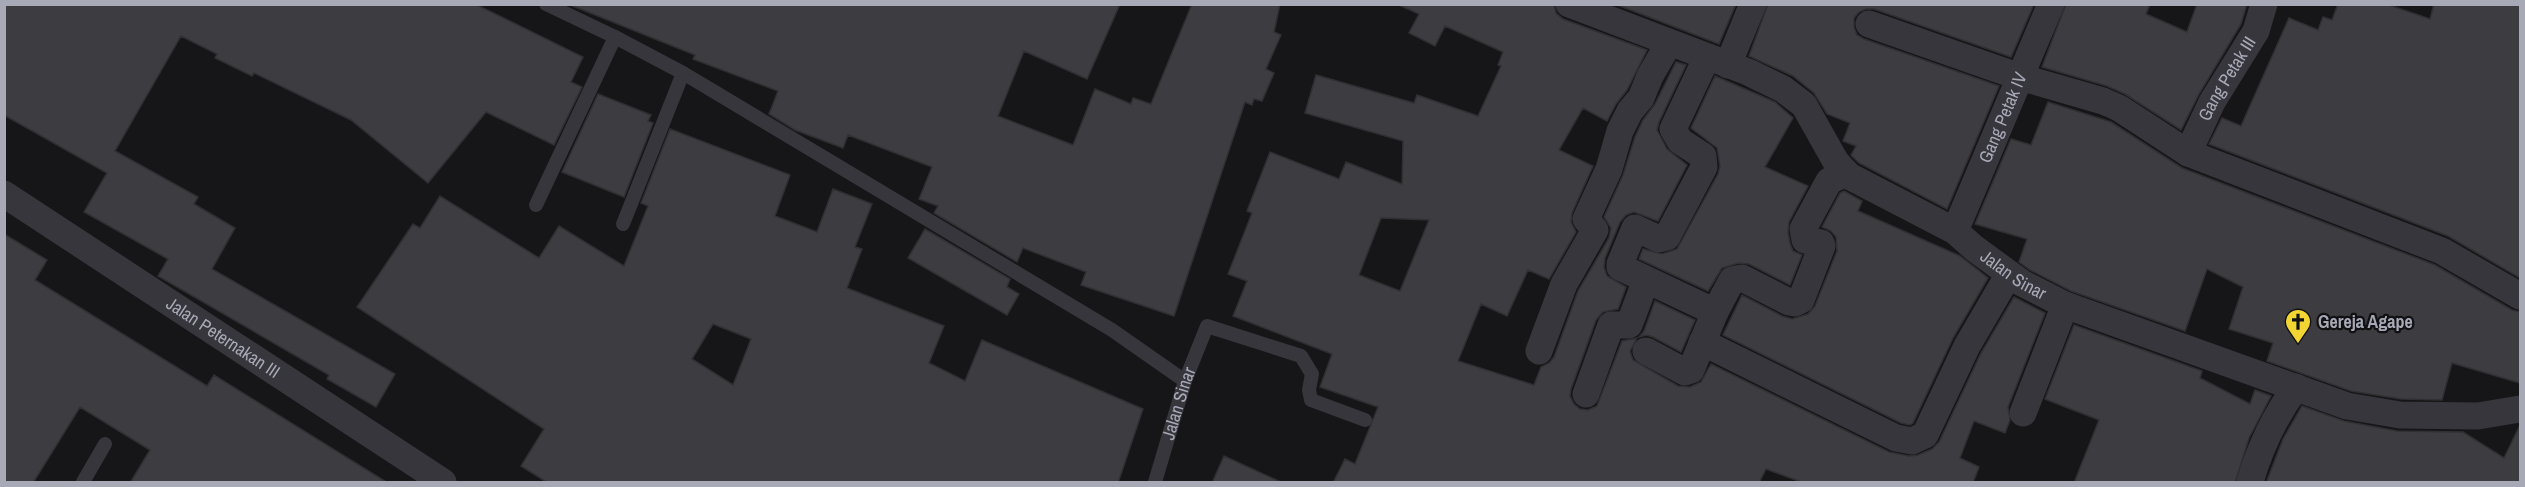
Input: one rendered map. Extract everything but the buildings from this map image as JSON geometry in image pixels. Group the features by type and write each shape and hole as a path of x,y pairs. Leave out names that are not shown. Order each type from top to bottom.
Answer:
{"street":[{"name":"Jalan Sinar","path":"1569,4 1718,61 1783,89 1804,105 1836,162 1846,173 1955,231 2009,274 2038,293 2065,305 2347,406 2400,415 2478,416 2520,409"},
{"path":"1715,312 1620,267 1620,264 1635,228 1659,239 1667,237 1704,167 1703,156 1680,141 1673,129 1753,4"},
{"name":"Gang Petak IV","path":"1955,231 2051,4"},
{"name":"Gang Petak III","path":"2188,153 2212,102 2256,31 2264,4"},
{"path":"1869,24 2020,77 2103,101 2127,113 2188,153 2442,251 2520,296"},
{"path":"1539,351 1564,284 1595,230 1586,219 1609,169 1618,143 1618,135 1630,111 1641,98 1650,76 1669,43"},
{"path":"1646,351 1685,372 1689,371 1715,312 1732,280 1737,278 1742,278 1789,302 1795,303 1801,300 1822,246 1821,243 1805,240 1802,236 1803,229 1829,181 1846,173"},
{"name":"Jalan Peternakan III","path":"4,194 443,483"},
{"path":"1702,342 1896,438 1912,441 1925,435 1967,346 2009,274"},
{"path":"1586,394 1611,325 1629,325 1646,280"},
{"path":"2023,413 2065,305"},
{"path":"2250,483 2257,456 2280,408 2296,387"}],"lane":[{"path":"546,4 615,37 683,74 1112,330 1185,381"},
{"path":"536,205 615,37"},
{"path":"623,224 683,74"},
{"name":"Jalan Sinar","path":"1155,483 1185,381 1207,326 1301,356 1312,374 1309,390 1311,400 1365,420"},
{"path":"83,483 105,444"}],"place":[{"name":"Gereja Agape","path":"2298,345"}]}
